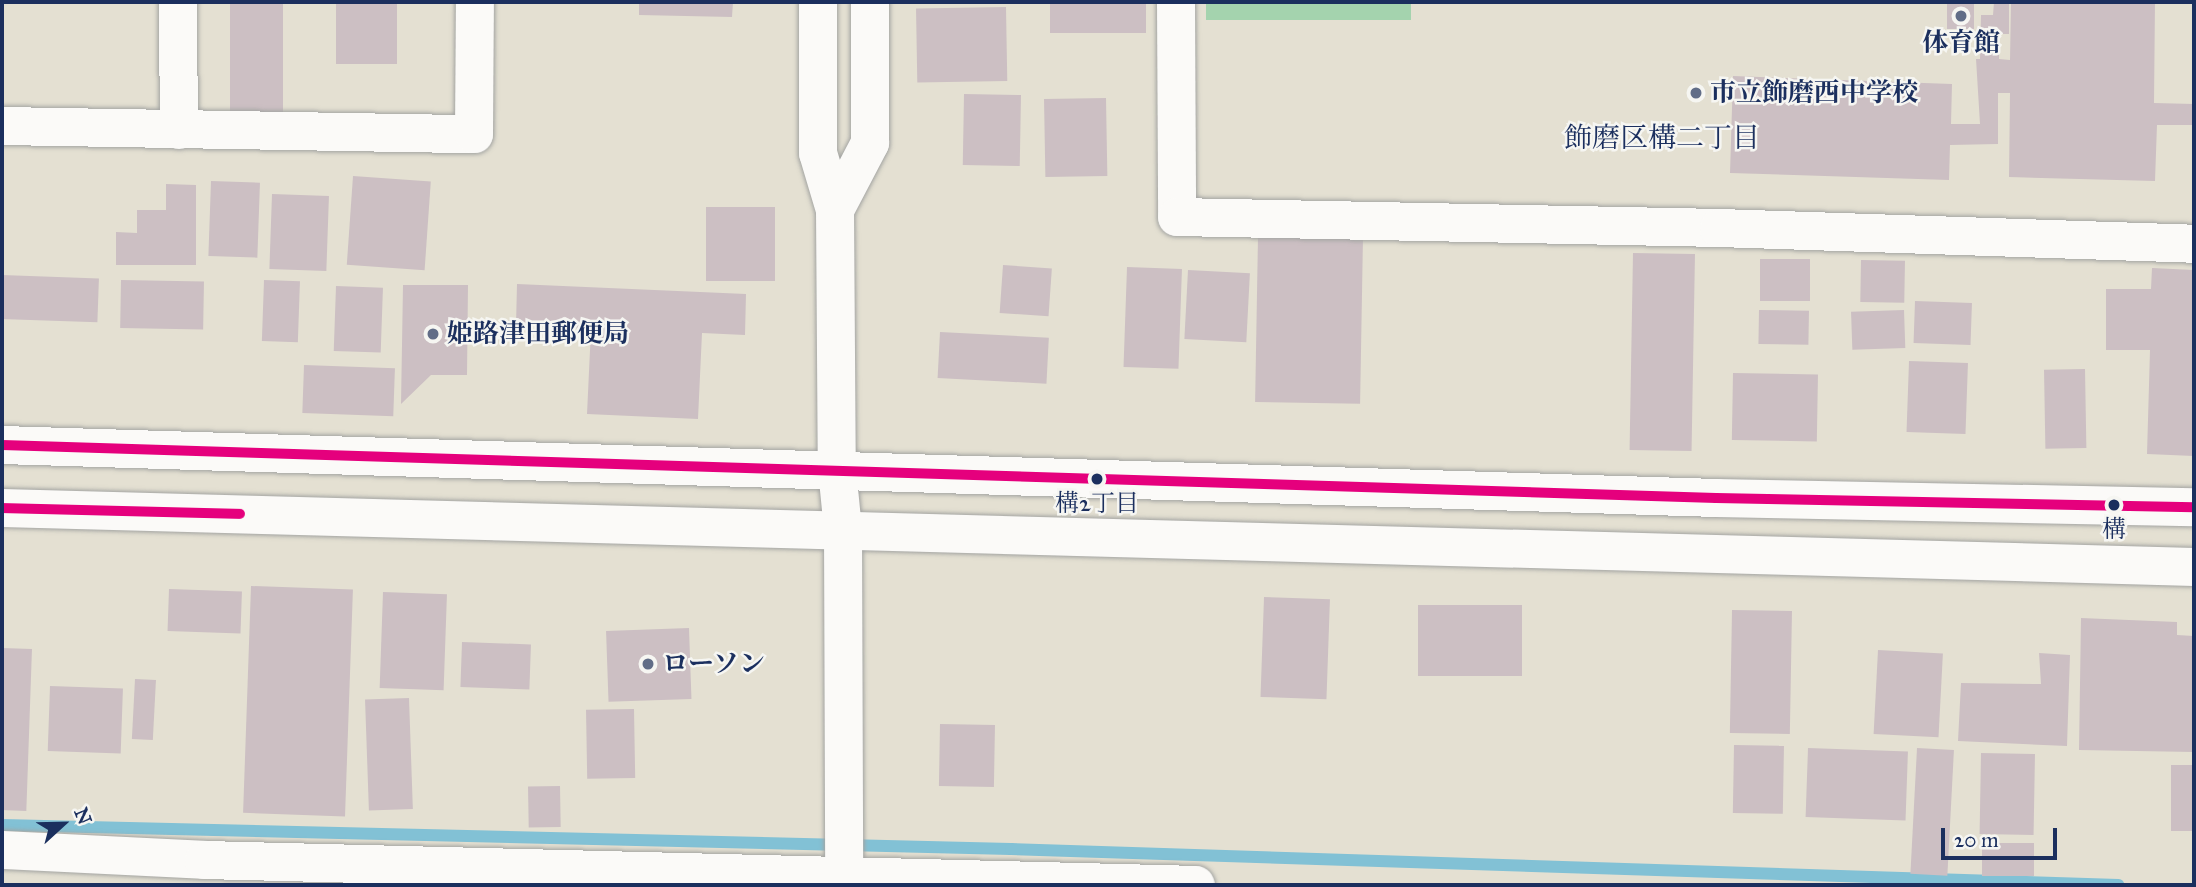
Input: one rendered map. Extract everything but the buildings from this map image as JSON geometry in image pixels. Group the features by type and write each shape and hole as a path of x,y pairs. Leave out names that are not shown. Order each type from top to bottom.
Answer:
{"street":[{"path":"178,2 179,130"},
{"path":"2,126 474,134 475,2"},
{"path":"818,2 818,153 835,209 836,469 843,530 844,881"},
{"path":"835,209 870,143 870,2"},
{"path":"1176,2 1177,217 2194,244"},
{"path":"2,445 1716,498 2194,508"},
{"path":"2,508 2194,568"},
{"path":"2,850 204,873 1196,885"}],"green space":[{"path":"1206,2 1411,2 1411,20 1206,20"}],"waterway":[{"path":"2,825 1011,849 2118,885"}],"transit line":[{"path":"2,445 1716,498 2194,507"},
{"path":"2,508 240,514"}],"place":[{"name":"体育館","path":"1961,16"},
{"name":"市立飾磨西中学校","path":"1696,93"},
{"name":"姫路津田郵便局","path":"433,334"},
{"name":"構2丁目","path":"1097,479"},
{"name":"構","path":"2114,505"},
{"name":"ローソン","path":"648,664"}],"district":[{"name":"飾磨区構二丁目","path":"1662,138"}]}
